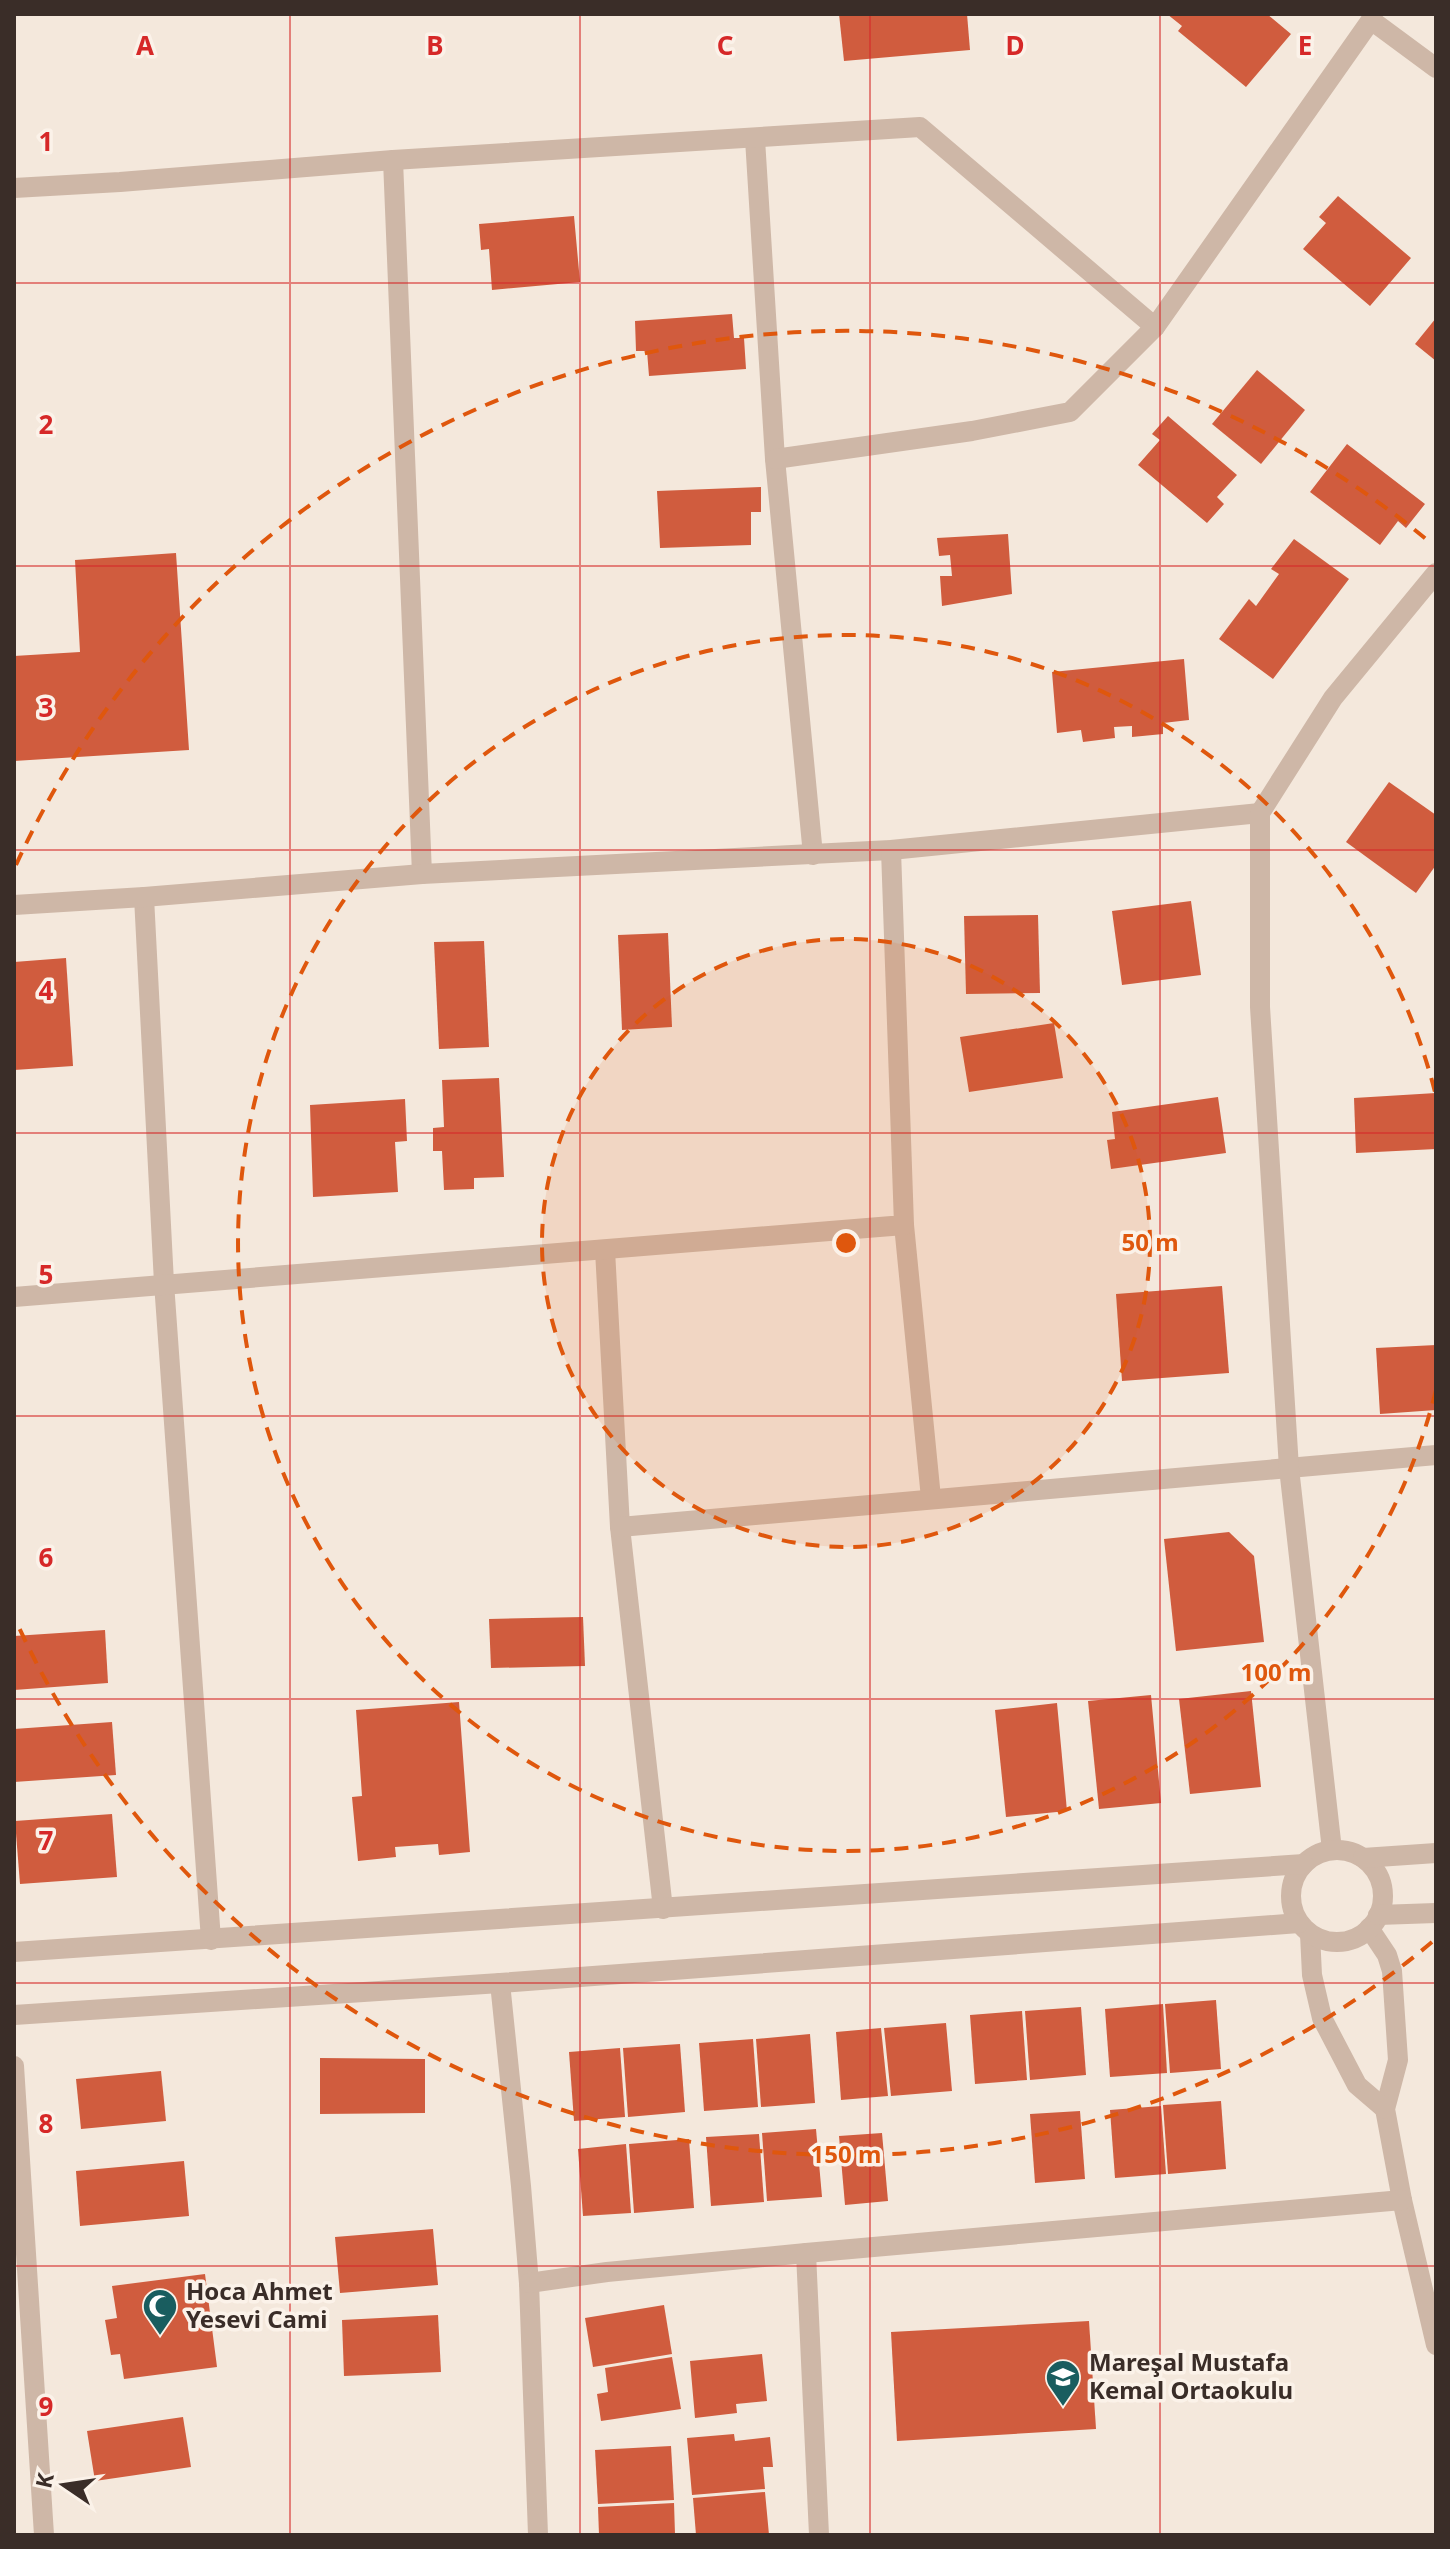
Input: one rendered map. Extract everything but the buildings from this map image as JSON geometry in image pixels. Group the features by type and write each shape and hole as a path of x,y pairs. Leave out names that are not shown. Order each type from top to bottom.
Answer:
{"street":[{"path":"775,459 972,431 1070,412 1155,327 1367,17 1436,68"},
{"path":"14,188 393,160 920,127 1155,327"},
{"path":"755,139 775,459 813,855"},
{"path":"393,160 422,874"},
{"path":"1332,1850 1289,1468 1260,1007 1260,813 1333,698 1436,573"},
{"path":"14,905 422,874 891,850 1260,813"},
{"path":"891,850 904,1225 931,1498"},
{"path":"144,897 164,1283 211,1940"},
{"path":"14,1297 904,1225"},
{"path":"605,1250 620,1527 663,1909"},
{"path":"620,1527 1436,1455"},
{"path":"1332,1850 1348,1851 1363,1858 1374,1869 1381,1883 1383,1899 1374,1922 1357,1938 1341,1942 1325,1941 1305,1928 1292,1908 1294,1877 1316,1854 1332,1850"},
{"path":"1363,1858 1436,1853"},
{"path":"14,1952 1304,1864"},
{"path":"1374,1922 1436,1913"},
{"path":"1374,1922 1392,1971 1398,2060 1385,2109 1402,2200 1436,2345"},
{"path":"14,2015 1305,1928"},
{"path":"1305,1928 1322,2018 1357,2085 1385,2109"},
{"path":"500,1983 529,2283 538,2535"},
{"path":"14,2066 44,2535"},
{"path":"529,2283 607,2272 806,2253 1402,2200"},
{"path":"806,2253 819,2535"}],"place":[{"name":"Hoca Ahmet Yesevi Cami","path":"160,2337"},
{"name":"Mareşal Mustafa Kemal Ortaokulu","path":"1063,2408"}]}
